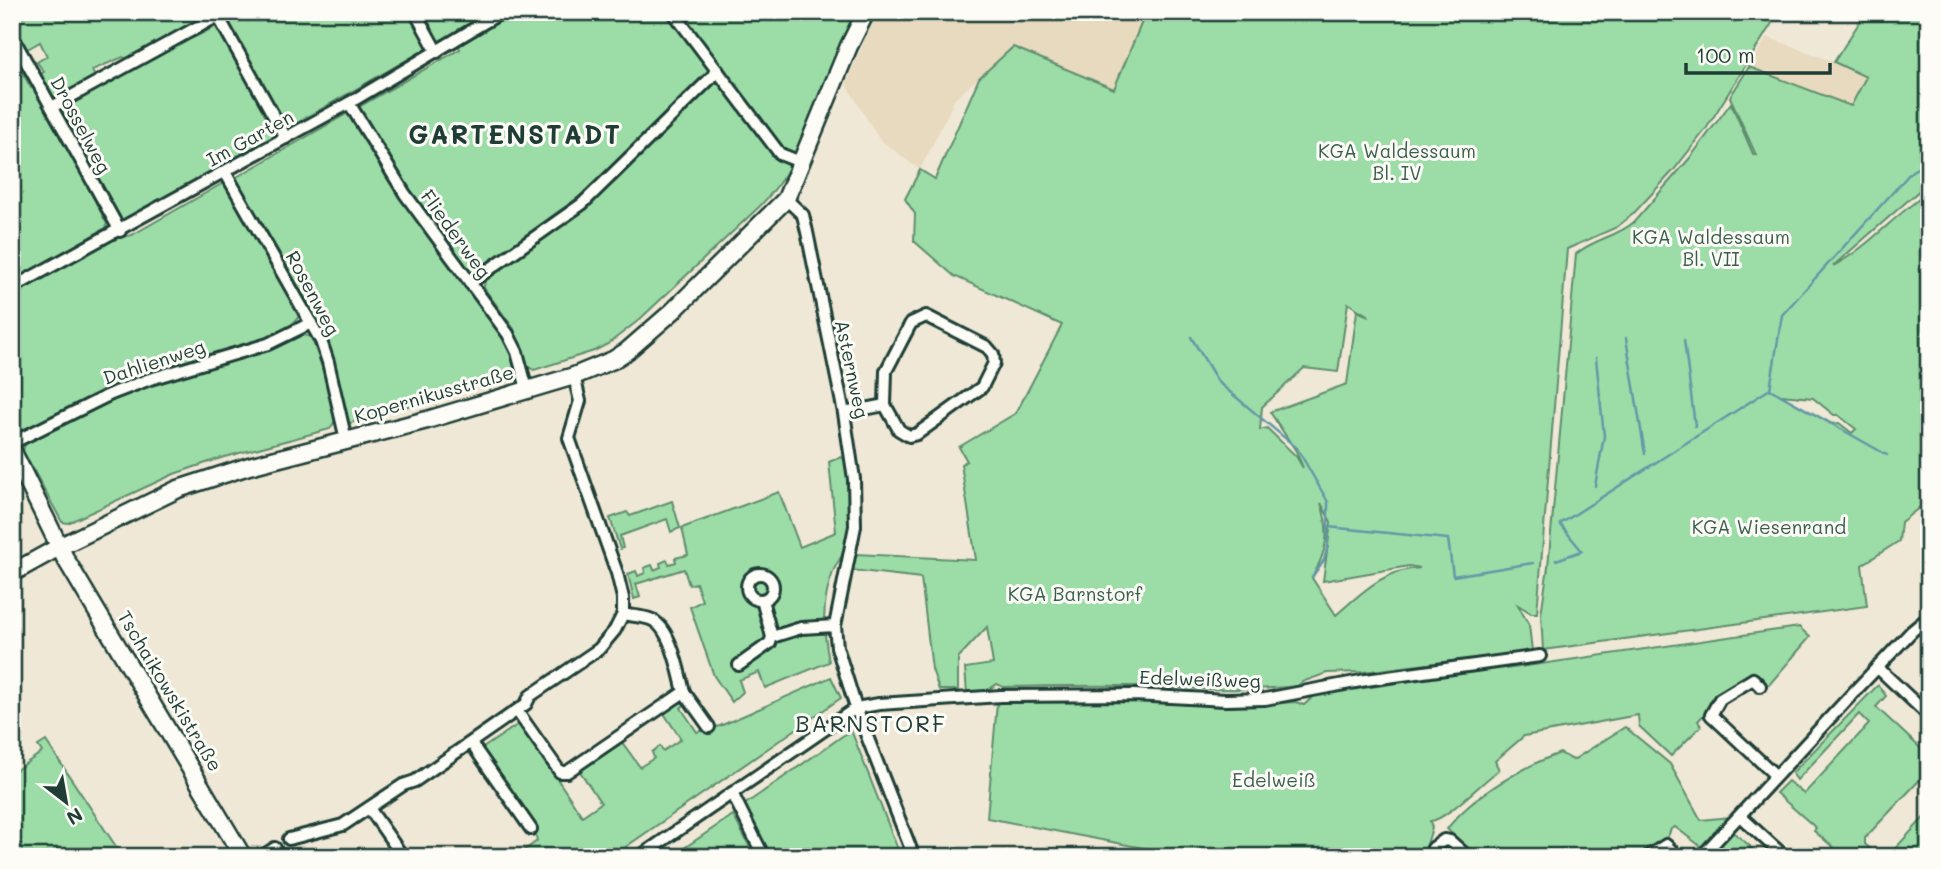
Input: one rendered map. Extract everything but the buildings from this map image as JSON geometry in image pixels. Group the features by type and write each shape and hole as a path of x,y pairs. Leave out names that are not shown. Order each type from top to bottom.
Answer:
{"street":[{"path":"415,12 437,52"},
{"name":"Im Garten","path":"12,288 349,103 502,12"},
{"path":"673,12 780,154 803,163"},
{"name":"Kopernikusstraße","path":"12,573 178,489 248,466 426,421 574,376 613,360 649,332 786,199 849,46 866,12"},
{"path":"52,107 221,14 286,138"},
{"name":"Drosselweg","path":"12,36 120,231"},
{"path":"470,283 582,204 718,71"},
{"name":"Fliederweg","path":"349,103 405,194 508,334 517,352 527,389"},
{"name":"Rosenweg","path":"225,172 311,323 328,362 346,440"},
{"name":"Asternweg","path":"786,199 798,208 805,224 844,413 854,480 855,526 835,626"},
{"path":"926,316 987,347 993,354 994,363 982,387 917,434 909,436 899,430 885,405 886,371 911,323 919,317 926,316"},
{"name":"Dahlienweg","path":"12,443 111,394 150,379 268,344 311,323"},
{"path":"289,839 343,825 403,785 415,781 517,711 526,704 530,696 599,649 615,630 623,614 623,598 617,573 569,438 580,401 574,376"},
{"path":"844,413 885,405"},
{"name":"Tschaikowskistraße","path":"12,450 59,547 243,857"},
{"path":"739,666 770,643 772,637 762,600"},
{"path":"623,614 652,620 660,627 671,647 684,692 709,727"},
{"path":"1701,857 1877,667 1929,617"},
{"path":"772,637 801,628 835,626 837,647 856,708 914,857"},
{"name":"Edelweißweg","path":"856,708 1027,695 1134,695 1256,700 1366,680 1540,656"},
{"path":"1877,667 1929,716"},
{"path":"1760,686 1753,679 1720,699 1712,716 1775,775"},
{"path":"517,711 560,772 567,772 684,692"},
{"path":"639,857 856,708"},
{"path":"471,743 531,829"},
{"path":"732,793 764,857"},
{"path":"369,808 403,857"},
{"path":"1740,816 1786,857"},
{"path":"1430,857 1433,848 1444,840 1450,841 1464,853"},
{"path":"1647,857 1666,845 1678,857"},
{"path":"261,857 275,848"}],"shaded area":[{"path":"876,12 1146,12 1114,89 1013,47 955,99 920,170 879,139 846,84"},
{"path":"1767,37 1866,77 1851,107 1749,67"}],"green space":[{"path":"12,12 217,12 137,57 123,57 92,70 96,80 53,103 39,75 44,72 37,62 47,56 40,42 24,51 12,29"},
{"path":"242,12 409,12 429,47 283,131 223,22"},
{"path":"420,12 488,12 438,43"},
{"path":"513,12 665,12 709,70 584,193 474,273 465,270 446,247 372,136 359,107 460,49 459,46"},
{"path":"681,12 853,12 855,16 795,153 790,155 783,151"},
{"path":"1146,12 1779,12 1706,129 1673,171 1633,214 1617,227 1567,249 1537,613 1531,613 1518,605 1529,625 1532,651 1363,672 1327,673 1298,686 1277,688 1003,687 997,684 985,692 967,694 965,668 993,664 987,627 958,658 958,690 939,690 932,669 921,578 851,570 856,554 976,560 961,464 967,461 959,447 1016,413 1062,325 954,276 914,241 915,214 905,199 920,170 935,179 979,78 1013,47 1114,89","holes":["1348,303 1369,316 1357,311 1347,384 1270,412 1296,451 1303,468 1296,456 1267,428 1260,430 1262,407 1304,368 1338,372","1321,503 1331,522 1323,581 1409,566 1420,568 1384,578 1336,615 1312,578 1326,542 1326,524"]},
{"path":"1866,12 1929,12 1929,182 1833,266 1858,250 1929,192 1929,500 1901,522 1899,541 1862,565 1867,606 1543,650 1541,614 1548,567 1576,254 1634,222 1689,159 1731,103 1753,154 1756,155 1730,97 1749,67 1851,106 1866,77 1834,62","holes":["1781,395 1813,398 1834,415 1838,415 1856,429 1852,433 1839,423 1831,424"]},
{"path":"221,24 278,134 120,223 55,108 186,36 193,38"},
{"path":"12,44 25,67 22,72 31,88 36,86 107,224 105,228 12,282"},
{"path":"714,81 721,86 771,152 792,163 785,175 760,206 639,320 608,344 534,370 527,366 514,329 484,288 485,279 616,181"},
{"path":"350,112 414,216 487,312 508,347 516,367 510,376 347,424 342,391 319,327 287,265 235,178"},
{"path":"225,182 300,314 297,320 286,329 264,339 123,382 25,430 14,428 12,295 111,239 132,235"},
{"path":"300,334 311,337 327,381 336,419 330,429 221,458 174,474 68,523 62,522 23,451 26,441 128,392 245,358"},
{"path":"841,457 848,462 849,516 845,549 833,572 825,606 824,627 829,662 765,688 759,672 739,680 743,692 732,702 714,676 690,607 702,601 696,583 689,585 684,569 636,584 640,597 634,599 628,574 636,571 638,576 645,573 644,568 652,565 654,570 661,567 660,563 667,560 669,564 676,562 675,558 688,555 682,528 779,492 800,547 836,532 829,462"},
{"path":"672,501 680,528 671,532 667,519 620,536 623,548 620,549 610,518 627,512 630,516"},
{"name":"Edelweiß","path":"1799,627 1810,637 1769,685 1766,686 1753,675 1720,697 1698,721 1701,726 1671,756 1639,726 1638,715 1524,736 1495,761 1499,770 1445,815 1430,821 1432,828 1423,857 1190,857 987,818 997,703 1130,700 1223,707 1296,702 1304,705 1314,696 1505,666 1506,669"},
{"path":"831,677 841,698 611,857 515,857 537,841 534,825 480,750 520,723 582,816 601,803 579,770 621,741 640,767 654,758 652,752 660,746 663,751 681,739 663,712 676,703 686,703 681,708 697,732 720,726"},
{"path":"1878,685 1886,696 1876,707 1929,756 1929,770 1865,838 1865,844 1876,854 1891,853 1929,812 1929,857 1845,857 1776,793 1788,781 1804,794 1869,724 1859,714 1797,780 1792,773"},
{"path":"1625,727 1670,764 1701,820 1740,816 1707,851 1675,827 1671,829 1666,841 1641,857 1476,857 1447,829 1470,805 1514,774 1560,753 1573,760"},
{"path":"851,730 901,857 770,857 744,805"},
{"path":"46,741 123,857 12,857 12,773 42,752 38,746"},
{"path":"733,815 755,857 671,857"},
{"path":"1733,832 1750,846 1753,857 1708,857"}],"waterway":[{"path":"1887,455 1770,389 1782,315 1912,171 1929,162"},
{"path":"1191,337 1218,382 1297,448 1328,502 1328,545 1324,560 1312,577"},
{"path":"1626,338 1645,454"},
{"path":"1684,340 1695,426"},
{"path":"1595,486 1604,436 1596,358"},
{"path":"1556,560 1582,551 1560,524 1770,389"},
{"path":"1328,527 1448,539 1453,576 1533,563"}],"district":[{"name":"GARTENSTADT","path":"515,135"},
{"name":"BARNSTORF","path":"871,724"}],"park label":[{"name":"KGA Waldessaum Bl. IV","path":"1397,162"},
{"name":"KGA Waldessaum Bl. VII","path":"1711,248"},
{"name":"KGA Wiesenrand","path":"1769,527"},
{"name":"KGA Barnstorf","path":"1075,594"}]}
